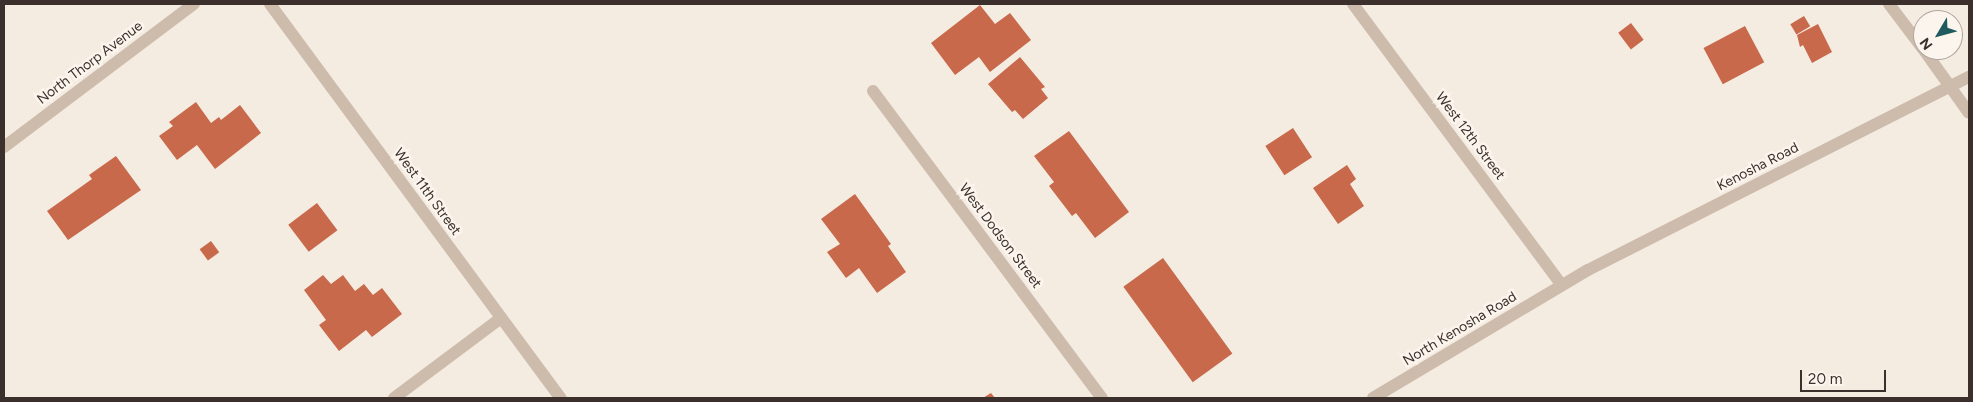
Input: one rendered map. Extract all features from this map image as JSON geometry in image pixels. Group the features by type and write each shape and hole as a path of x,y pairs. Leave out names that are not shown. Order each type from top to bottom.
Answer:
{"street":[{"name":"North Thorp Avenue","path":"4,147 194,4"},
{"name":"West 11th Street","path":"270,4 561,398"},
{"name":"West 12th Street","path":"1353,4 1562,286"},
{"path":"1889,4 1913,36"},
{"path":"1931,60 1969,113"},
{"name":"Kenosha Road","path":"1562,286 1969,77"},
{"name":"West Dodson Street","path":"873,91 1102,398"},
{"name":"North Kenosha Road","path":"1373,398 1562,286"},
{"path":"394,398 501,318"}],"building":[{"path":"980,5 995,24 1010,13 1031,40 990,72 979,57 955,75 931,43"},
{"path":"1804,16 1810,26 1796,35 1790,24"},
{"path":"1631,23 1644,40 1631,49 1618,33"},
{"path":"1818,24 1832,52 1812,63 1803,45 1800,47 1797,35"},
{"path":"1745,26 1764,62 1723,84 1704,48"},
{"path":"1020,57 1045,87 1041,89 1048,98 1023,119 1015,110 1012,112 988,84"},
{"path":"196,102 211,123 219,117 221,120 240,105 261,133 215,169 197,145 177,160 159,136 173,126 169,122"},
{"path":"1293,128 1312,157 1284,175 1265,146"},
{"path":"1069,131 1129,212 1095,238 1076,213 1072,216 1049,186 1054,182 1034,156"},
{"path":"116,156 141,190 68,240 47,211 92,179 89,175"},
{"path":"1347,165 1356,179 1350,184 1364,206 1338,224 1313,188"},
{"path":"855,194 891,244 888,246 906,272 877,293 859,268 846,278 827,252 840,244 821,219"},
{"path":"317,203 337,230 309,252 288,225"},
{"path":"211,241 219,252 208,261 200,249"},
{"path":"1163,258 1232,353 1193,382 1123,287"},
{"path":"323,275 331,284 343,275 355,291 364,284 373,295 382,288 402,314 372,337 366,330 339,351 319,325 326,320 304,290"},
{"path":"991,393 995,398 983,398"}]}
